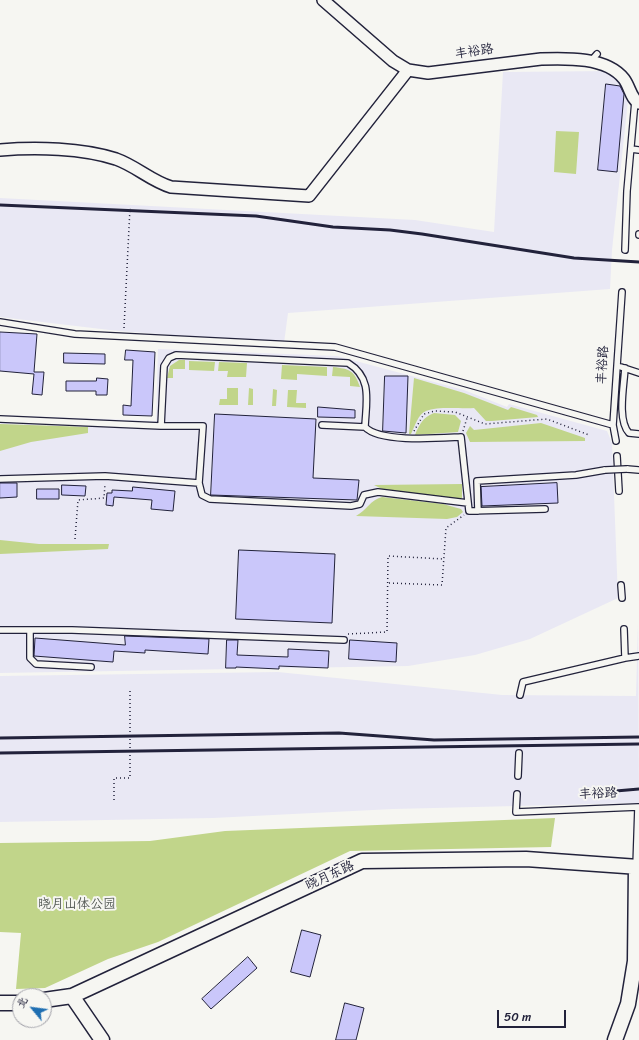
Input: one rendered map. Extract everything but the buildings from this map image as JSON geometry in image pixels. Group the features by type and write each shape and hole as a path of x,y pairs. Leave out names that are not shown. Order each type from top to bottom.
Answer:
{"street":[{"name":"丰裕路","path":"323,0 393,61 408,70 428,73 542,59 593,58 618,73 629,87 637,102"},
{"path":"0,150 65,149 117,160 160,184 171,187 309,196 408,70"},
{"name":"晓月东路","path":"52,999 72,996 362,861 526,859 638,867"},
{"path":"615,1040 628,1004 635,961 638,867"},
{"path":"72,996 102,1040"},
{"path":"0,1003 12,1003"}],"lane":[{"name":"丰裕路","path":"625,250 631,149 637,102"},
{"path":"631,149 639,150"},
{"name":"丰裕路","path":"616,441 613,425 622,292"},
{"path":"0,322 74,334 335,347 613,425"},
{"path":"161,426 164,366 169,358 176,354 348,363 363,377 366,386 365,427"},
{"path":"617,366 639,373"},
{"path":"624,368 622,419 624,428 629,433 639,434"},
{"path":"0,419 161,426 203,426 198,483 202,495 210,499 350,506 360,504 364,495 378,492 468,503"},
{"path":"322,426 365,427 370,432 411,439 461,437 469,511 545,509"},
{"path":"617,456 619,491"},
{"path":"478,511 477,481 576,475 605,470 639,470"},
{"path":"0,479 105,476 198,483"},
{"path":"621,585 622,598"},
{"path":"624,628 625,658"},
{"path":"0,630 72,630 344,640"},
{"path":"30,630 30,658 36,664 91,667"},
{"path":"520,695 523,682 639,656"},
{"path":"518,776 519,753"},
{"name":"丰裕路","path":"517,794 516,812 638,807 638,867"}],"path":[{"path":"124,336 130,208"},
{"path":"411,439 417,424 424,414 444,411 455,412 485,424 547,419 589,436"},
{"path":"461,437 467,418"},
{"path":"76,539 78,500 104,498 105,476"},
{"path":"388,583 442,585 446,528 469,511"},
{"path":"345,634 387,632 388,556 444,559"},
{"path":"114,800 114,778 130,778 130,691"}],"shaded area":[{"path":"612,71 629,91 612,250 610,289 288,313 284,343 118,331 0,317 0,198 415,220 494,232 503,72"},
{"path":"158,349 337,356 464,390 507,407 509,404 607,431 612,443 618,598 530,639 475,655 408,666 0,673 0,415 156,421"},
{"path":"638,623 639,803 393,809 213,818 0,822 0,676 278,672 502,695 636,696"}],"green space":[{"path":"556,131 579,132 576,174 554,172"},
{"path":"179,360 185,360 185,369 173,369 173,378 167,378 170,366"},
{"path":"189,361 215,362 214,371 189,370"},
{"path":"219,362 247,363 246,377 227,377 228,371 218,371"},
{"path":"282,365 327,367 327,376 297,374 297,380 281,379"},
{"path":"333,367 351,371 356,377 360,387 350,386 350,377 332,376"},
{"path":"414,378 464,393 508,410 511,407 537,415 538,417 486,421 474,408 431,409 421,415 411,434 409,434"},
{"path":"227,388 238,388 238,405 219,405 220,399 227,399"},
{"path":"249,388 253,389 253,405 248,405"},
{"path":"273,389 277,390 276,406 272,406"},
{"path":"288,390 297,390 296,403 306,403 306,408 287,407"},
{"path":"434,413 455,415 461,421 458,432 415,435 422,422"},
{"path":"541,423 585,438 585,441 470,442 466,433 470,426 474,430"},
{"path":"0,424 88,427 88,433 31,442 0,451"},
{"path":"462,484 462,498 455,499 382,489 374,485"},
{"path":"382,497 443,504 461,509 463,512 457,517 447,519 356,516 374,500"},
{"path":"0,540 39,544 109,544 108,549 0,554"},
{"name":"晓月山体公园","path":"555,818 551,847 350,851 158,942 108,959 45,988 16,988 21,933 0,932 0,843 150,841 225,831"}],"railway":[{"path":"0,205 256,216 333,227 390,230 422,234 574,258 639,262"},
{"path":"0,738 339,733 434,740 639,737"},
{"path":"0,753 639,744"},
{"path":"581,794 639,789"}]}
